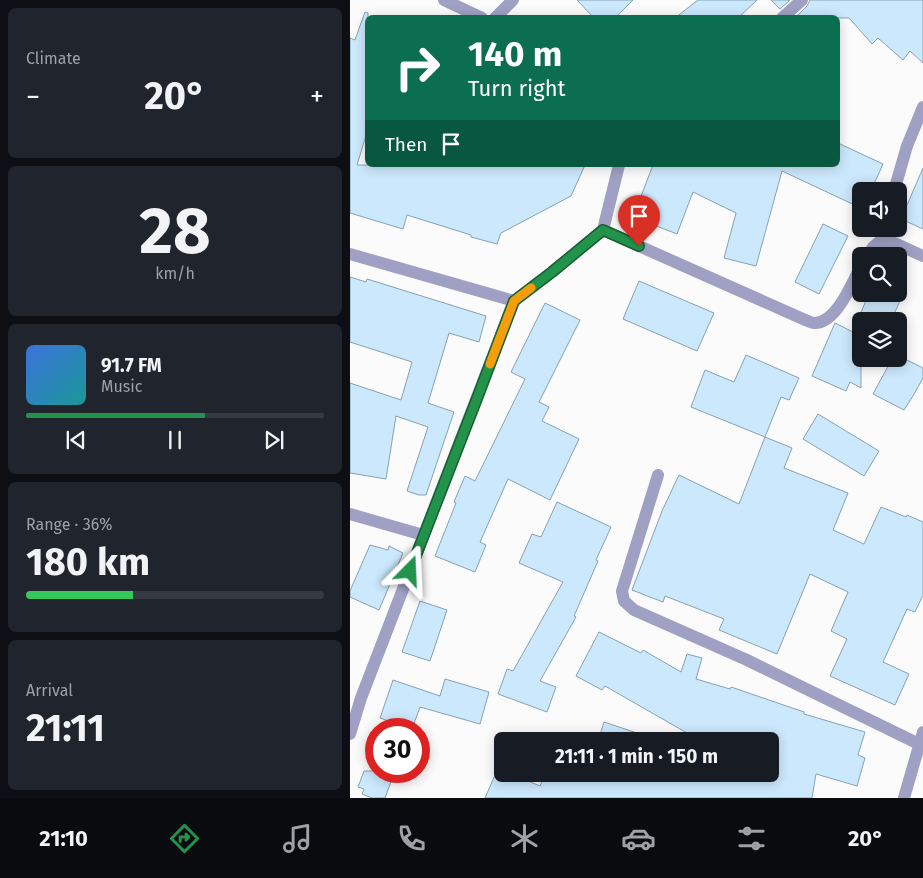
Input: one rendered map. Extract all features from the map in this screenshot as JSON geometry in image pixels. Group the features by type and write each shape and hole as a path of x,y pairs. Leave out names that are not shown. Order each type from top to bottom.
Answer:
{"street":[{"path":"444,0 476,15"},
{"path":"497,15 513,0"},
{"path":"785,15 802,0"},
{"path":"897,182 907,146 923,107"},
{"path":"350,734 423,535 514,301 603,230 619,167"},
{"path":"603,230 814,323 823,322 830,318 837,310 852,282"},
{"path":"885,237 923,256"},
{"path":"350,254 514,301"},
{"path":"658,475 622,591 624,601 634,610 747,660 921,746"},
{"path":"350,514 423,535"},
{"path":"904,798 921,746 923,732"}],"building":[{"path":"577,0 633,0 618,15 591,15"},
{"path":"698,0 757,0 741,15 679,15"},
{"path":"771,0 790,0 780,9"},
{"path":"810,0 923,0 923,63 910,51 903,60 878,38 872,44 849,18 840,18 840,15 798,15"},
{"path":"365,12 368,13 368,15 365,15 365,139 357,165 365,165 365,167 584,167 571,196 501,233 497,244 407,215 403,229 350,213 350,38 355,40"},
{"path":"840,144 883,164 875,182 852,182 852,204 782,171 756,266 724,258 736,213 693,192 677,234 633,217 652,167 840,167"},
{"path":"923,168 923,229 907,222 907,205"},
{"path":"823,224 848,236 819,294 795,282"},
{"path":"350,277 366,282 367,279 486,316 479,342 449,333 428,403 454,412 426,495 407,491 428,427 396,416 386,479 350,473 350,383 401,400 412,362 350,342"},
{"path":"639,281 714,313 697,351 623,319"},
{"path":"865,302 899,302 895,312 861,312"},
{"path":"545,303 580,320 539,402 549,407 542,421 579,439 550,500 508,479 480,542 486,545 475,572 435,556 465,476 475,481 525,379 511,372"},
{"path":"835,323 852,332 852,367 861,367 861,388 850,382 846,391 812,376"},
{"path":"746,355 799,378 789,400 781,397 765,437 691,407 705,370 734,382"},
{"path":"907,360 923,368 923,378 904,410 873,394 888,367 907,367"},
{"path":"818,414 879,451 864,476 803,439"},
{"path":"765,437 792,448 784,468 848,493 833,530 864,544 881,507 923,522 923,595 915,612 907,609 883,662 909,674 895,705 830,676 847,639 831,631 848,592 810,574 777,654 719,630 724,619 665,596 663,602 632,590 662,511 679,475 739,504"},
{"path":"557,502 611,527 574,616 576,617 540,681 556,687 547,712 498,694 507,669 513,671 563,582 519,563 532,534 541,537"},
{"path":"370,545 388,550 389,546 403,553 379,610 350,597 350,591"},
{"path":"420,601 447,610 430,661 402,652"},
{"path":"599,632 641,653 643,650 681,672 687,654 702,658 696,679 730,689 731,687 804,712 804,714 865,732 858,755 865,758 857,786 816,774 812,798 485,798 494,777 494,782 530,782 540,786 542,782 779,782 779,732 685,732 605,686 602,690 576,676"},
{"path":"445,679 489,692 480,724 420,707 416,718 380,718 393,680 440,696"},
{"path":"604,722 634,732 601,732"},
{"path":"364,771 365,783 391,783 385,798 372,798 362,794 364,789 358,787"}],"slow traffic":[{"path":"490,364 514,301 531,288"}],"route":[{"path":"410,571 514,301 603,230 639,246"}]}
